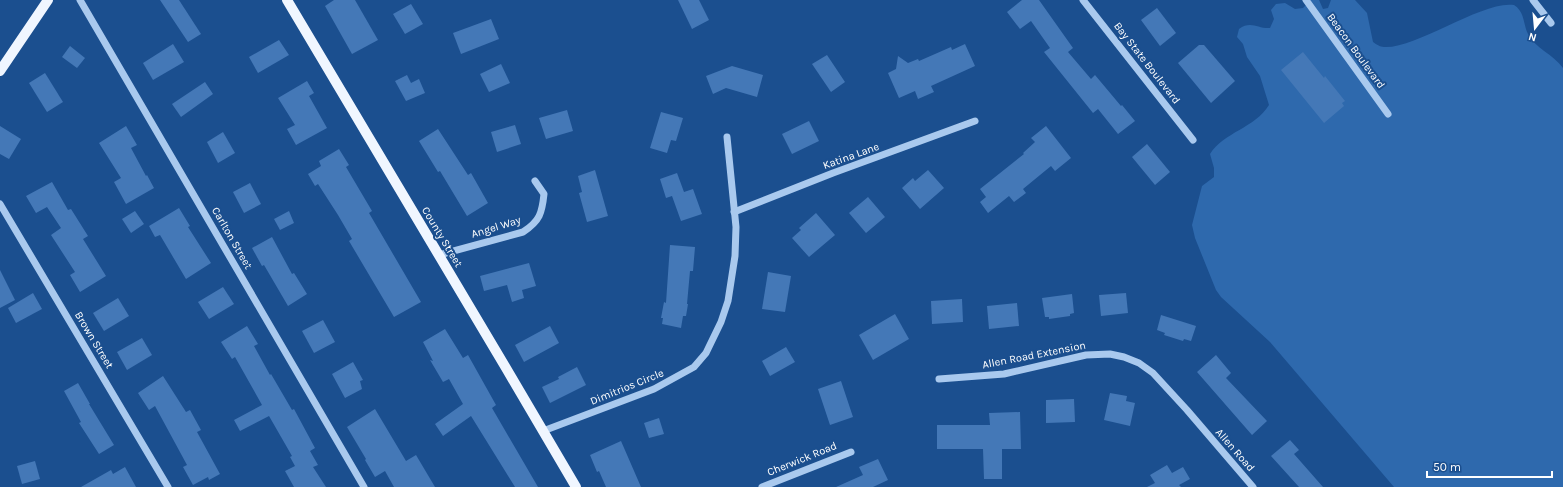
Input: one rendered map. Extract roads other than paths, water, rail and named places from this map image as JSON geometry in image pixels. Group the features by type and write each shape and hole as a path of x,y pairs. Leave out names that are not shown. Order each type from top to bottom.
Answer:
{"main road":[{"path":"0,71 48,0"},
{"name":"County Street","path":"287,0 576,487"}],"street":[{"name":"Carlton Street","path":"80,0 364,487"},
{"name":"Bay State Boulevard","path":"1083,0 1193,140"},
{"name":"Beacon Boulevard","path":"1306,0 1388,114"},
{"path":"1533,0 1551,23"},
{"name":"Katina Lane","path":"734,212 975,121"},
{"name":"Dimitrios Circle","path":"543,431 654,389 678,378 694,367 706,353 715,338 728,302 735,256 736,227 727,137"},
{"name":"Angel Way","path":"439,255 523,232 534,225 539,218 543,206 544,194 535,181"},
{"name":"Brown Street","path":"0,204 168,487"},
{"name":"Allen Road Extension","path":"939,379 1004,374 1086,354 1110,354 1124,357 1139,363 1153,373 1201,426"},
{"name":"Allen Road","path":"1201,426 1253,487"},
{"name":"Cherwick Road","path":"762,487 851,452"}]}
